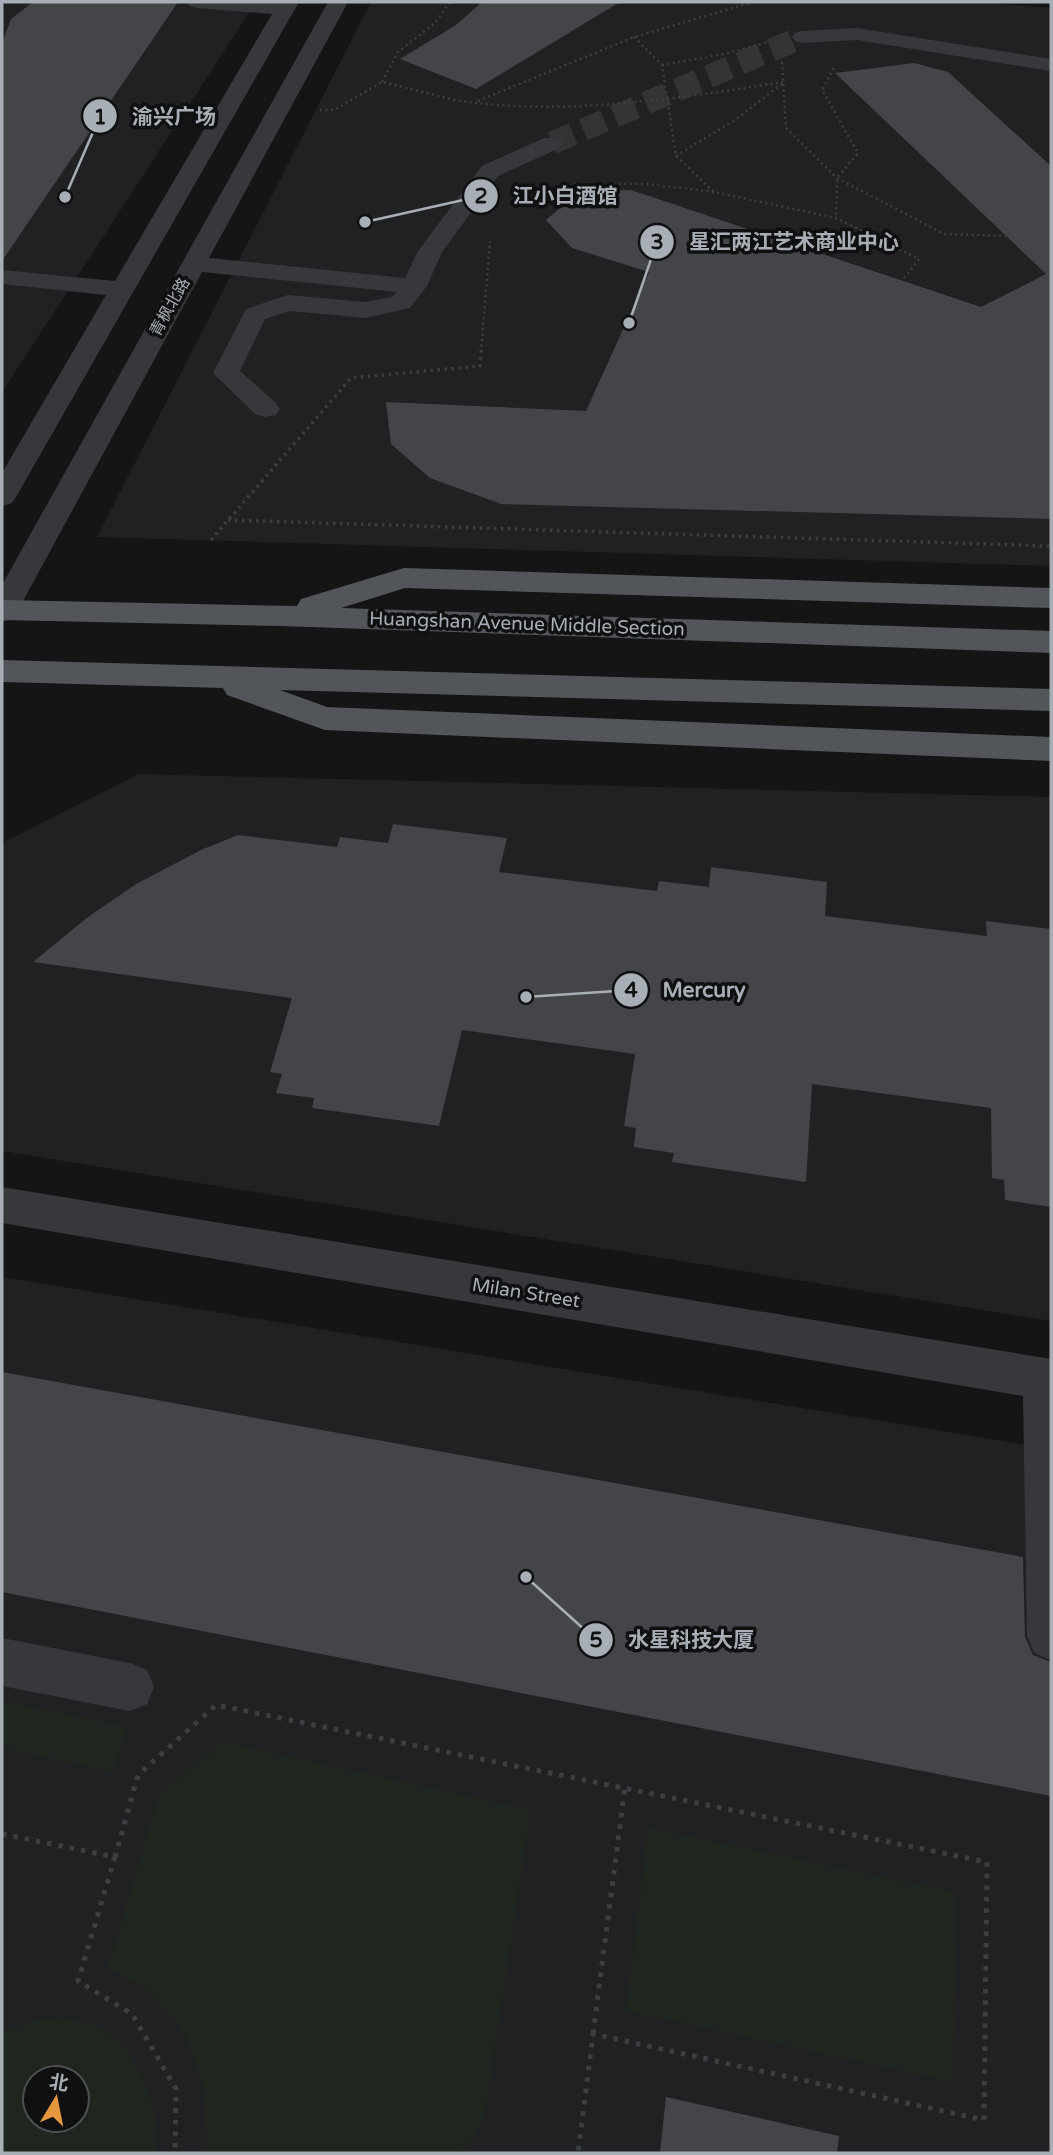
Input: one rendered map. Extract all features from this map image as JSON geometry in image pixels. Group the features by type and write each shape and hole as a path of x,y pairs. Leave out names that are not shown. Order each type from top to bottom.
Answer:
{"main road":[{"path":"281,616 404,578 1051,598"},
{"name":"Huangshan Avenue Middle Section","path":"2,610 281,616 1051,642"},
{"path":"2,671 1051,700"},
{"path":"203,675 325,718 1051,749"}],"street":[{"path":"2,496 287,5 197,2"},
{"name":"青枫北路","path":"2,610 338,2"},
{"path":"802,37 857,34 1051,65"},
{"path":"267,409 226,373 255,314 288,303 365,310 401,303 414,286 429,251 490,171 552,143"},
{"path":"194,264 414,286"},
{"path":"2,277 122,289"},
{"name":"Milan Street","path":"2,1205 1048,1379"},
{"path":"1048,1379 1051,1636"},
{"path":"2,1662 130,1687"}],"path":[{"path":"316,110 334,110 382,82 398,52 434,24 449,7 450,2"},
{"path":"475,103 634,37 753,2"},
{"path":"634,37 663,65 676,156 714,192"},
{"path":"663,65 724,54 769,42"},
{"path":"782,61 786,128 837,178 944,234 1006,236"},
{"path":"836,64 821,90 858,153 837,178 836,218"},
{"path":"382,82 475,103 570,105 667,100 783,82"},
{"path":"676,156 735,120 783,82"},
{"path":"505,206 576,184 647,184 714,192 836,218 919,260 902,281"},
{"path":"211,540 351,378 480,366 490,242 495,230"},
{"path":"228,520 1051,546"},
{"path":"175,2153 176,2089 132,2014 78,1982 138,1775 216,1705 987,1861 984,2120 593,2034"},
{"path":"578,2153 625,1787"},
{"path":"2,1834 115,1857"}],"shaded area":[{"path":"2,2 256,2 2,392"},
{"path":"371,2 972,2 1051,8 1051,566 97,537"},
{"path":"139,774 1051,797 1051,1321 2,1151 2,843"},
{"path":"2,1277 1051,1449 1051,2153 2,2153"},
{"path":"2,1701 127,1727 113,1772 2,1748"},
{"path":"223,1742 531,1810 484,2119 462,2153 207,2153 205,2092 186,2035 152,1993 108,1968 159,1794"},
{"path":"648,1828 956,1892 953,2082 626,2011"},
{"path":"38,2019 76,2020 96,2027 114,2038 128,2053 140,2071 154,2112 154,2153 2,2153 2,2033"}],"building":[{"path":"33,2 178,2 2,261 2,43 11,19"},
{"path":"482,2 620,2 476,89 400,59 456,25"},
{"path":"914,63 948,72 1051,166 1051,519 501,504 430,478 391,444 386,402 586,411 649,272 572,248 546,220 580,191 631,190 981,307 1046,274 835,73"},
{"path":"393,824 507,838 499,872 657,891 659,881 709,887 711,867 827,882 825,916 987,936 986,921 1051,929 1051,1207 1005,1200 1004,1180 992,1178 991,1108 812,1084 806,1182 672,1162 674,1153 634,1147 636,1128 624,1126 635,1054 462,1030 439,1126 312,1108 314,1098 276,1093 282,1074 270,1072 292,998 33,962 88,917 136,884 201,850 238,835 337,847 340,837 388,843"},
{"path":"2,1372 1023,1557 1025,1637 1033,1655 1051,1662 1051,1796 2,1592"},
{"path":"666,2097 839,2136 837,2153 660,2153"}],"tunnel":[{"path":"552,143 802,37"}],"place":[{"name":"渝兴广场","path":"65,197"},
{"name":"江小白酒馆","path":"365,222"},
{"name":"星汇两江艺术商业中心","path":"629,323"},
{"name":"Mercury","path":"526,997"},
{"name":"水星科技大厦","path":"526,1577"}]}
